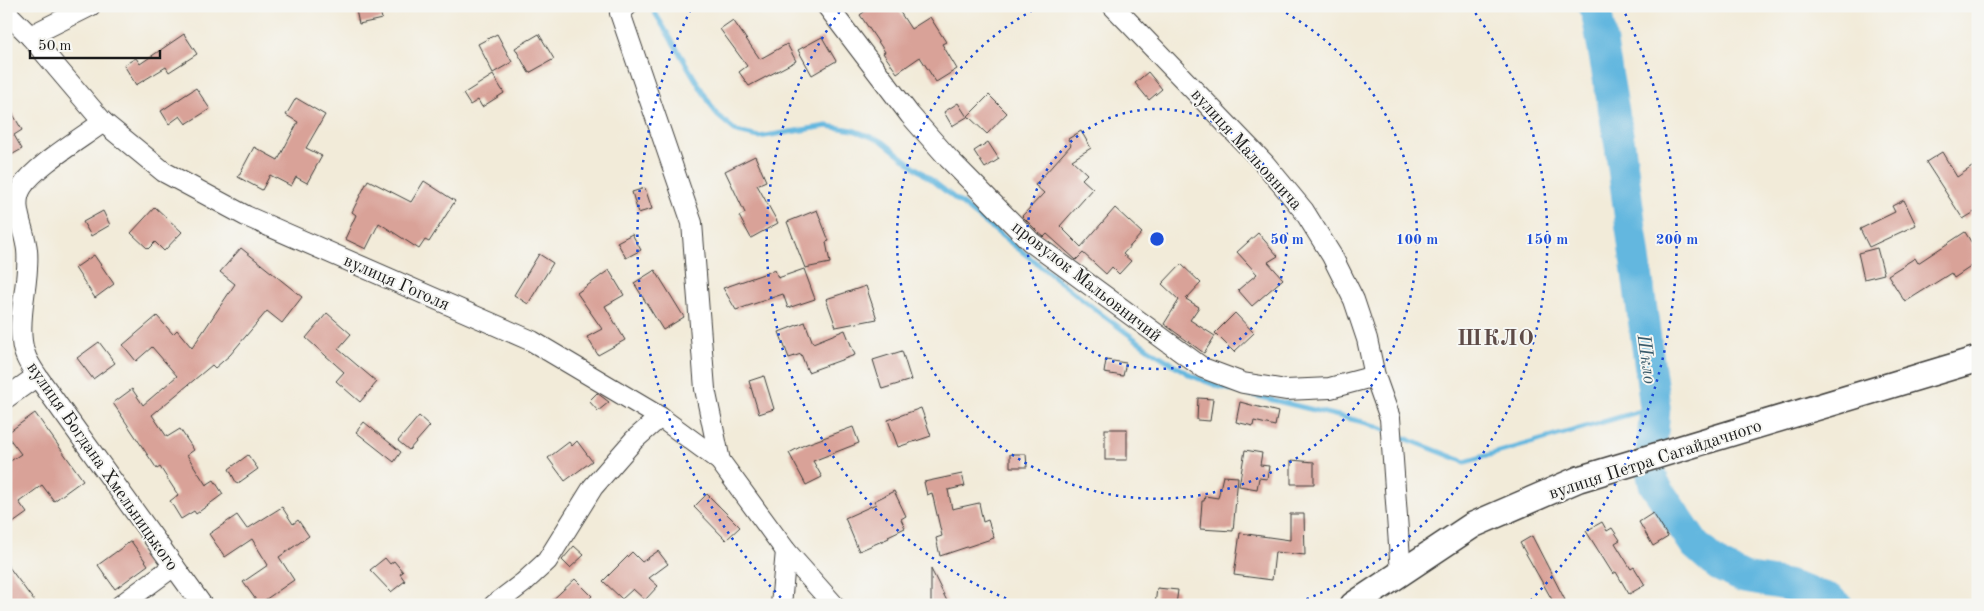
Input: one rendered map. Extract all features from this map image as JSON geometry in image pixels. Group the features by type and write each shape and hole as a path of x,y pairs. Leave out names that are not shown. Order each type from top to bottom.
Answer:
{"street":[{"path":"30,36 90,6"},
{"name":"провулок Мальовничий","path":"827,6 910,115 949,159 1031,242 1203,368 1243,384 1286,390 1330,388 1375,376"},
{"name":"вулиця Мальовнича","path":"1113,6 1266,164 1304,211 1332,256 1354,300 1367,339 1375,376 1390,418 1401,572"},
{"path":"620,8 692,222 705,388 720,462"},
{"name":"вулиця Гоголя","path":"6,12 30,36 103,122 164,172 246,216 532,341 660,417 720,462 786,551 834,605"},
{"name":"вулиця Богдана Хмельницького","path":"103,122 35,173 22,186 16,202 26,238 28,262 21,341 26,360 202,605"},
{"name":"вулиця Петра Сагайдачного","path":"1353,605 1473,525 1579,479 1674,452 1978,359"},
{"path":"6,398 37,376"},
{"path":"494,605 523,583 547,561 593,487 634,440 660,417"},
{"path":"781,605 786,551"},
{"path":"121,605 174,566"}],"building":[{"path":"379,6 382,19 359,24 356,10"},
{"path":"872,6 896,6 911,29 930,17 946,42 942,44 957,69 936,82 920,57 897,73 860,15"},
{"path":"733,20 760,59 787,44 796,61 749,86 739,72 747,66 720,29"},
{"path":"184,34 197,54 169,72 166,67 136,85 124,65 136,58 140,64"},
{"path":"497,34 512,62 493,73 478,44"},
{"path":"539,34 554,59 529,73 515,48"},
{"path":"822,37 836,61 812,75 798,50"},
{"path":"1148,72 1162,89 1149,100 1135,83"},
{"path":"493,75 504,93 482,107 478,100 470,105 463,94"},
{"path":"196,88 210,109 186,124 180,116 169,124 161,111"},
{"path":"989,95 1007,113 987,134 968,116"},
{"path":"296,98 325,115 306,148 322,156 307,183 296,177 291,186 270,175 262,190 238,177 254,147 278,160 298,122 286,115"},
{"path":"6,102 22,130 14,135 22,149 6,158"},
{"path":"958,103 967,117 952,126 944,112"},
{"path":"1081,131 1091,148 1072,160 1087,174 1082,179 1093,189 1060,226 1081,247 1115,208 1142,233 1123,254 1131,261 1119,274 1112,267 1106,274 1083,253 1076,260 1047,234 1044,237 1039,233 1022,216 1044,193 1035,185 1071,145 1068,139"},
{"path":"988,142 999,159 985,168 974,151"},
{"path":"1942,152 1957,177 1978,163 1978,210 1963,219 1926,162"},
{"path":"755,156 766,181 757,185 778,223 751,238 739,216 745,213 725,171"},
{"path":"368,180 411,202 424,181 455,201 429,242 425,240 419,249 379,223 366,249 345,239 356,215 352,212"},
{"path":"645,188 652,209 638,213 632,192"},
{"path":"1904,200 1916,225 1869,247 1860,229 1895,212 1892,206"},
{"path":"155,207 182,232 164,251 155,242 148,249 131,233"},
{"path":"817,210 829,241 826,242 830,263 805,268 787,222"},
{"path":"103,211 110,225 91,236 83,222"},
{"path":"1965,232 1978,253 1978,262 1954,278 1951,273 1905,302 1888,275 1915,258 1918,263"},
{"path":"1258,233 1278,256 1268,262 1283,279 1252,306 1238,290 1257,274 1237,252"},
{"path":"632,234 641,250 626,258 617,242"},
{"path":"241,248 302,297 282,323 267,311 230,355 215,368 212,365 152,415 167,437 180,429 194,450 187,455 206,485 214,480 223,494 196,514 194,511 181,519 170,501 178,495 160,467 157,469 113,403 132,389 143,405 177,376 152,347 136,361 123,345 157,316 173,334 177,330 192,348 235,284 220,272"},
{"path":"1877,248 1884,274 1864,279 1858,253"},
{"path":"539,254 553,263 528,304 514,295"},
{"path":"94,255 114,284 95,298 75,268"},
{"path":"1181,264 1201,283 1186,299 1199,307 1190,320 1215,336 1204,353 1164,324 1179,300 1162,284"},
{"path":"804,269 815,299 788,308 783,294 736,310 723,288 775,270 778,278"},
{"path":"609,270 624,295 605,306 625,340 598,355 587,337 602,329 577,293"},
{"path":"655,270 684,317 663,330 634,283"},
{"path":"866,286 877,319 836,327 826,299"},
{"path":"327,313 351,334 338,349 377,382 360,402 336,381 344,372 306,338"},
{"path":"1235,313 1254,333 1234,352 1215,333"},
{"path":"805,322 813,343 845,330 855,355 808,372 801,354 789,358 779,332"},
{"path":"99,342 115,363 93,379 77,358"},
{"path":"902,351 911,380 882,389 873,360"},
{"path":"1106,360 1126,363 1123,376 1104,373"},
{"path":"764,376 774,409 759,414 749,381"},
{"path":"597,393 609,402 598,411 589,401"},
{"path":"1198,398 1213,399 1210,421 1197,420"},
{"path":"1240,402 1278,412 1275,426 1254,421 1253,426 1236,422"},
{"path":"921,408 931,436 898,447 888,420"},
{"path":"35,413 83,480 54,501 42,485 19,502 27,513 6,528 6,464 21,454 6,434"},
{"path":"419,416 430,426 409,450 398,441"},
{"path":"364,422 401,452 394,462 356,432"},
{"path":"853,427 859,443 813,461 822,477 806,485 789,453 804,445"},
{"path":"1105,429 1127,429 1127,460 1105,460"},
{"path":"577,441 592,461 565,481 548,458 569,442 572,446"},
{"path":"1245,450 1262,453 1260,465 1269,466 1267,479 1259,478 1257,489 1239,486"},
{"path":"1010,454 1026,454 1027,467 1010,467"},
{"path":"248,455 258,469 237,484 229,469"},
{"path":"1291,460 1314,462 1314,484 1291,484"},
{"path":"962,474 965,486 948,490 952,509 979,503 983,522 988,520 994,538 940,556 936,538 942,536 932,493 927,495 924,482"},
{"path":"1223,476 1238,477 1233,531 1200,529 1202,501 1204,501 1205,496 1218,498"},
{"path":"894,491 906,516 901,519 905,528 888,536 889,538 859,551 845,518 876,504 874,501"},
{"path":"707,494 740,527 726,540 694,507"},
{"path":"282,507 293,524 298,520 309,536 279,557 294,580 259,604 243,582 268,565 252,539 225,557 209,534 237,515 247,529"},
{"path":"1653,513 1668,537 1653,546 1639,522"},
{"path":"1290,514 1304,514 1305,555 1275,552 1272,580 1234,575 1240,533 1290,540"},
{"path":"1602,522 1607,531 1612,528 1620,540 1615,543 1631,569 1634,567 1645,585 1629,594 1616,572 1613,574 1586,531"},
{"path":"1532,536 1565,600 1555,605 1520,543"},
{"path":"131,541 148,565 115,589 98,565"},
{"path":"574,546 584,555 570,568 562,560"},
{"path":"658,551 668,564 649,578 658,586 645,600 633,589 622,599 603,581 632,552 642,562"},
{"path":"385,558 390,564 394,561 403,572 400,574 405,581 391,592 370,570"},
{"path":"6,563 37,605 6,605"},
{"path":"931,569 949,605 931,605"},
{"path":"575,579 592,596 583,605 547,605"},
{"path":"1157,588 1178,590 1176,605 1155,605"}],"waterway":[{"name":"Шкло","path":"1593,6 1597,15 1620,146 1655,407 1650,467 1654,484 1695,545 1719,566 1744,578 1787,585 1829,599 1837,605"},
{"path":"652,8 717,115 737,132 759,137 827,126 853,130 882,141 1101,314 1150,350 1192,376 1220,387 1367,423 1387,431"},
{"path":"1397,435 1465,462 1655,407"}],"district":[{"name":"ШКЛО","path":"1496,337"}]}
